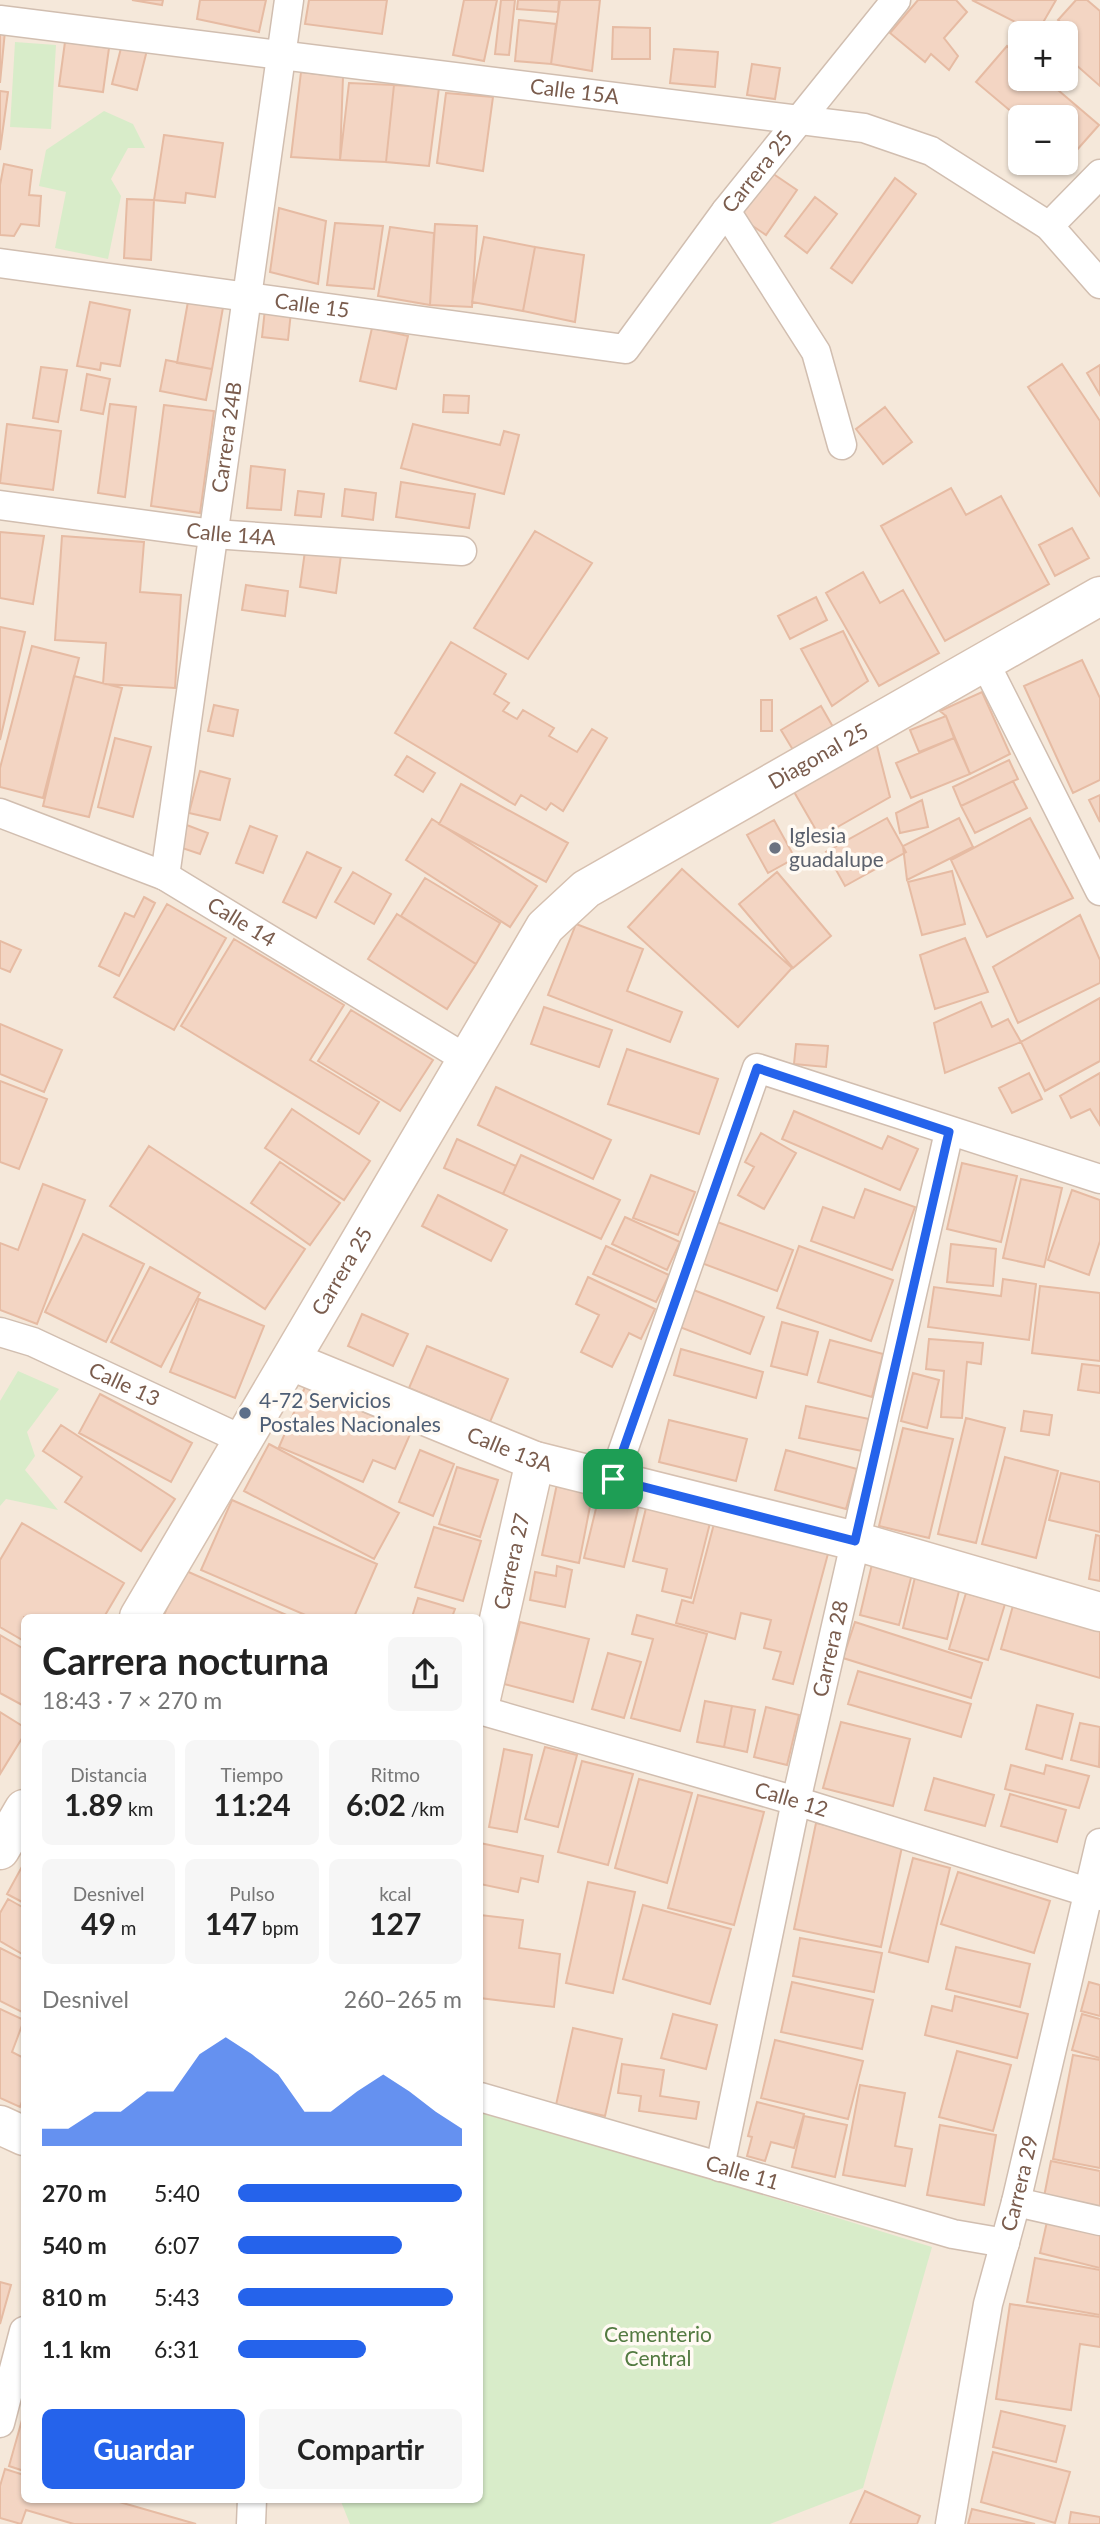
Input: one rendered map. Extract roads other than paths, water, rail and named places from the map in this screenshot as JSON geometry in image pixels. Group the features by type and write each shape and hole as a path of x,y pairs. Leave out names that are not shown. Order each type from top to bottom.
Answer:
{"main road":[{"name":"Diagonal 25","path":"545,927 586,889 1100,596"},
{"name":"Carrera 25","path":"141,1614 545,927"},
{"name":"Calle 13A","path":"291,1361 535,1461 855,1541 1100,1612"},
{"name":"Carrera 27","path":"483,1690 535,1461"},
{"path":"0,1850 21,1814"},
{"path":"0,2124 21,2134"}],"street":[{"name":"Carrera 24B","path":"165,876 289,0"},
{"name":"Carrera 25","path":"625,349 726,211 896,0"},
{"name":"Calle 15A","path":"0,20 801,118 864,128 931,151 1049,226 1100,284"},
{"path":"1049,226 1100,174"},
{"path":"726,211 816,352 842,445"},
{"name":"Calle 15","path":"0,263 625,349"},
{"name":"Calle 14A","path":"0,505 214,534 461,551"},
{"path":"985,663 1100,891"},
{"name":"Calle 14","path":"0,813 165,876 468,1060"},
{"path":"613,1479 757,1068 1100,1179"},
{"name":"Carrera 28","path":"720,2167 796,1801 949,1132"},
{"name":"Calle 13","path":"0,1332 33,1342 245,1441"},
{"name":"Calle 12","path":"483,1711 796,1801 1094,1894"},
{"name":"Carrera 29","path":"950,2524 988,2304 1094,1894 1100,1843"},
{"name":"Calle 11","path":"483,2098 953,2234 1004,2243"},
{"path":"1016,2202 1100,2221"},
{"path":"0,2423 21,2342"},
{"path":"251,2524 252,2503"}],"place":[{"name":"Iglesia guadalupe","path":"775,848"},
{"name":"4-72 Servicios Postales Nacionales","path":"245,1413"}],"park label":[{"name":"Cementerio Central","path":"658,2347"}]}
